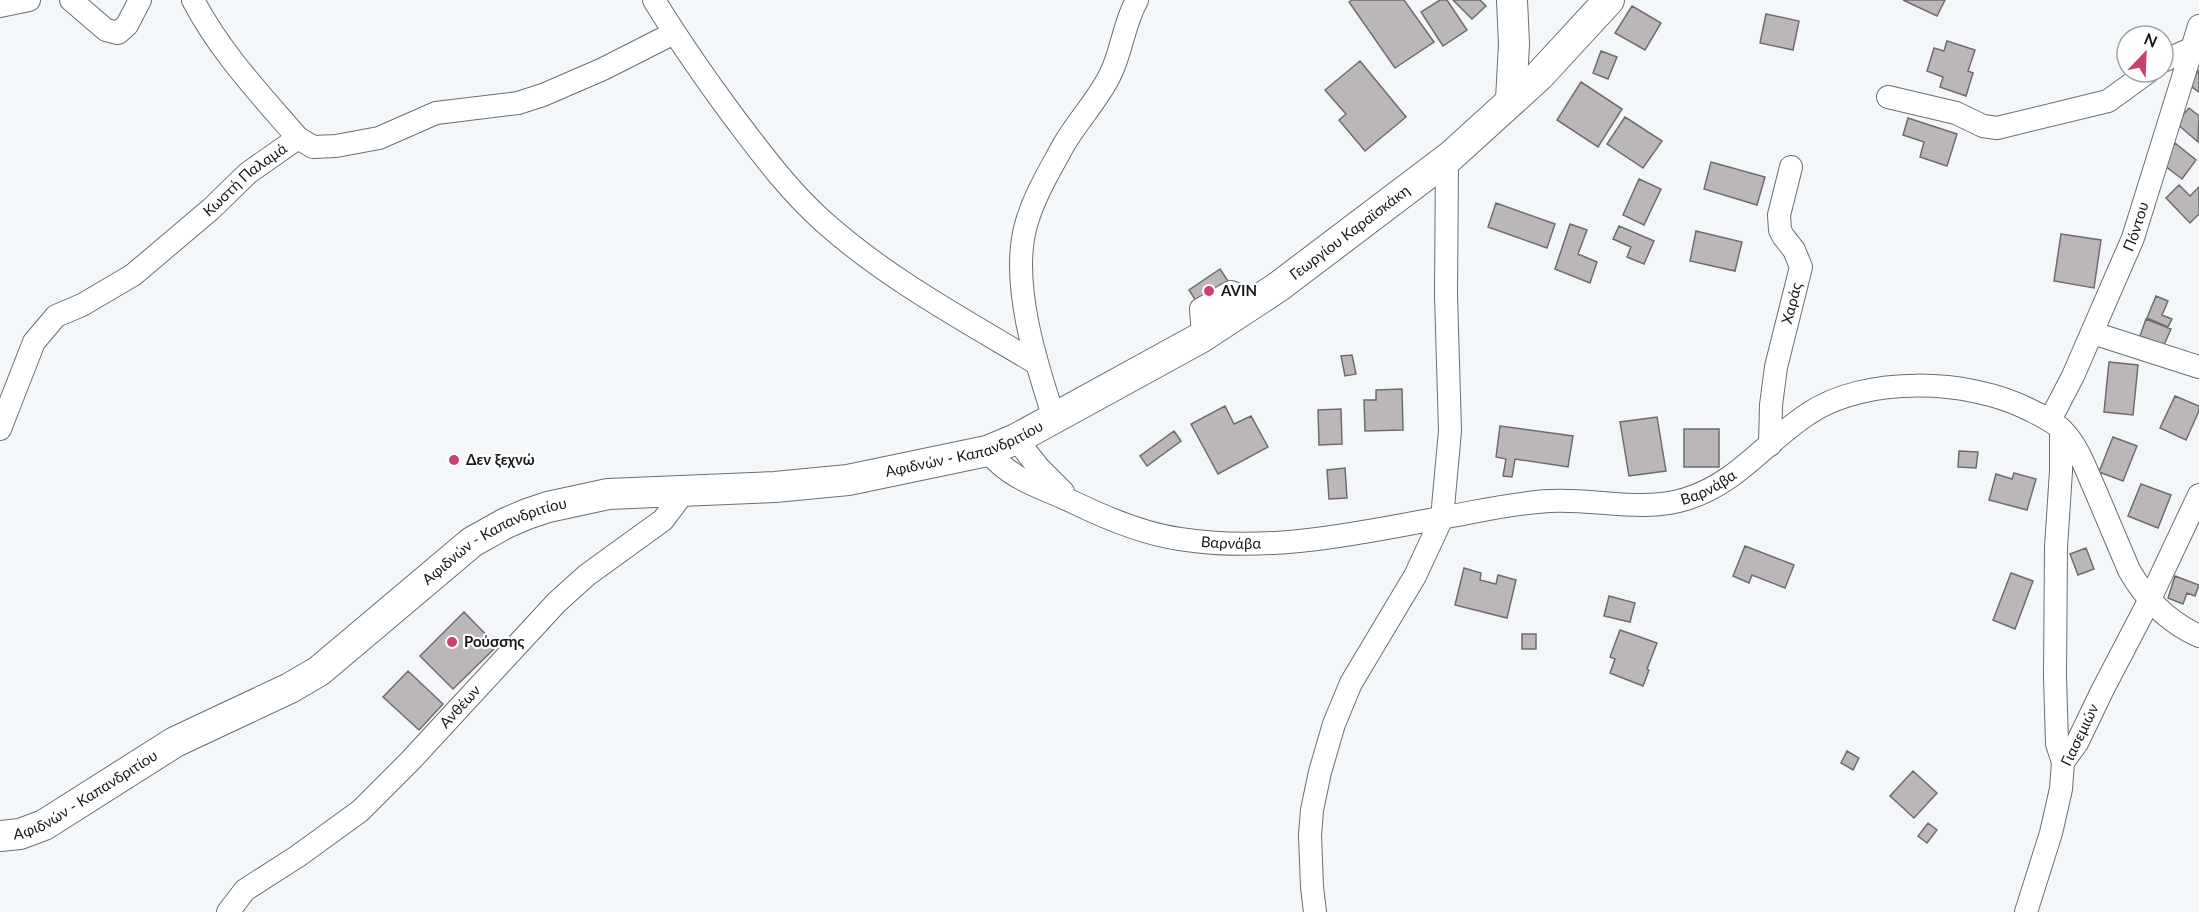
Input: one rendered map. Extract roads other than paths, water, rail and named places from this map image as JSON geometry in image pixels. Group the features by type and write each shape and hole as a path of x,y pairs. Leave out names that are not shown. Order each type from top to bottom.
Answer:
{"main road":[{"path":"1511,100 1514,44 1512,0"},
{"name":"Γεωργίου Καραϊσκάκη","path":"1054,418 1202,337 1278,287 1447,160 1539,76 1609,0"},
{"name":"Αφιδνών - Καπανδριτίου","path":"0,836 20,834 44,825 175,742 290,688 319,671 438,568 472,542 498,527 548,507 608,494 775,487 848,480 987,451 1016,439 1054,418"}],"street":[{"path":"0,6 30,0"},
{"path":"71,0 106,30 118,33 127,25 140,0"},
{"path":"193,0 233,62 298,138"},
{"path":"654,0 674,33 781,181 825,223 875,262 927,297 1036,363"},
{"path":"1054,418 1036,363 1026,309 1022,268 1025,227 1041,185 1075,125 1111,73 1123,32 1137,0"},
{"name":"Πόντου","path":"2056,424 2133,238 2199,26"},
{"name":"Κωστή Παλαμά","path":"0,429 34,342 56,316 82,305 133,275 211,209 248,173 298,138 313,147 336,146 379,138 436,113 518,103 543,95 593,73 674,33"},
{"path":"2175,56 2191,49"},
{"path":"1888,97 1956,113 1983,126 1997,128 2108,101 2131,84"},
{"path":"1316,912 1312,887 1310,835 1312,810 1334,724 1351,683 1415,576 1443,518 1450,431 1446,295 1447,160"},
{"name":"Χαράς","path":"1770,445 1771,405 1776,367 1801,267 1794,250 1780,230 1779,215 1791,167"},
{"path":"1202,323 1201,309 1231,292 1244,297"},
{"path":"2093,333 2199,367"},
{"name":"Βαρνάβα","path":"987,451 1011,474 1121,523 1178,539 1282,543 1318,540 1505,506 1552,500 1646,506 1684,500 1722,484 1741,471 1809,412 1857,393 1884,388 1921,387 1967,390 1996,396 2056,424"},
{"path":"2056,424 2082,458 2129,570 2149,600 2179,626 2199,636"},
{"path":"2056,424 2061,471 2056,548 2055,676 2057,744 2063,762"},
{"name":"Βαρνάβα","path":"1016,439 1039,468 1075,503"},
{"name":"Ανθέων","path":"228,912 244,890 298,856 360,811 420,751 557,602 587,575 663,520 684,492"},
{"name":"Γιασεμιών","path":"2026,912 2051,833 2061,789 2063,762 2077,743 2199,495"}],"place":[{"name":"AVIN","path":"1209,291"},
{"name":"Δεν ξεχνώ","path":"454,460"},
{"name":"Ρούσσης","path":"452,642"}]}
